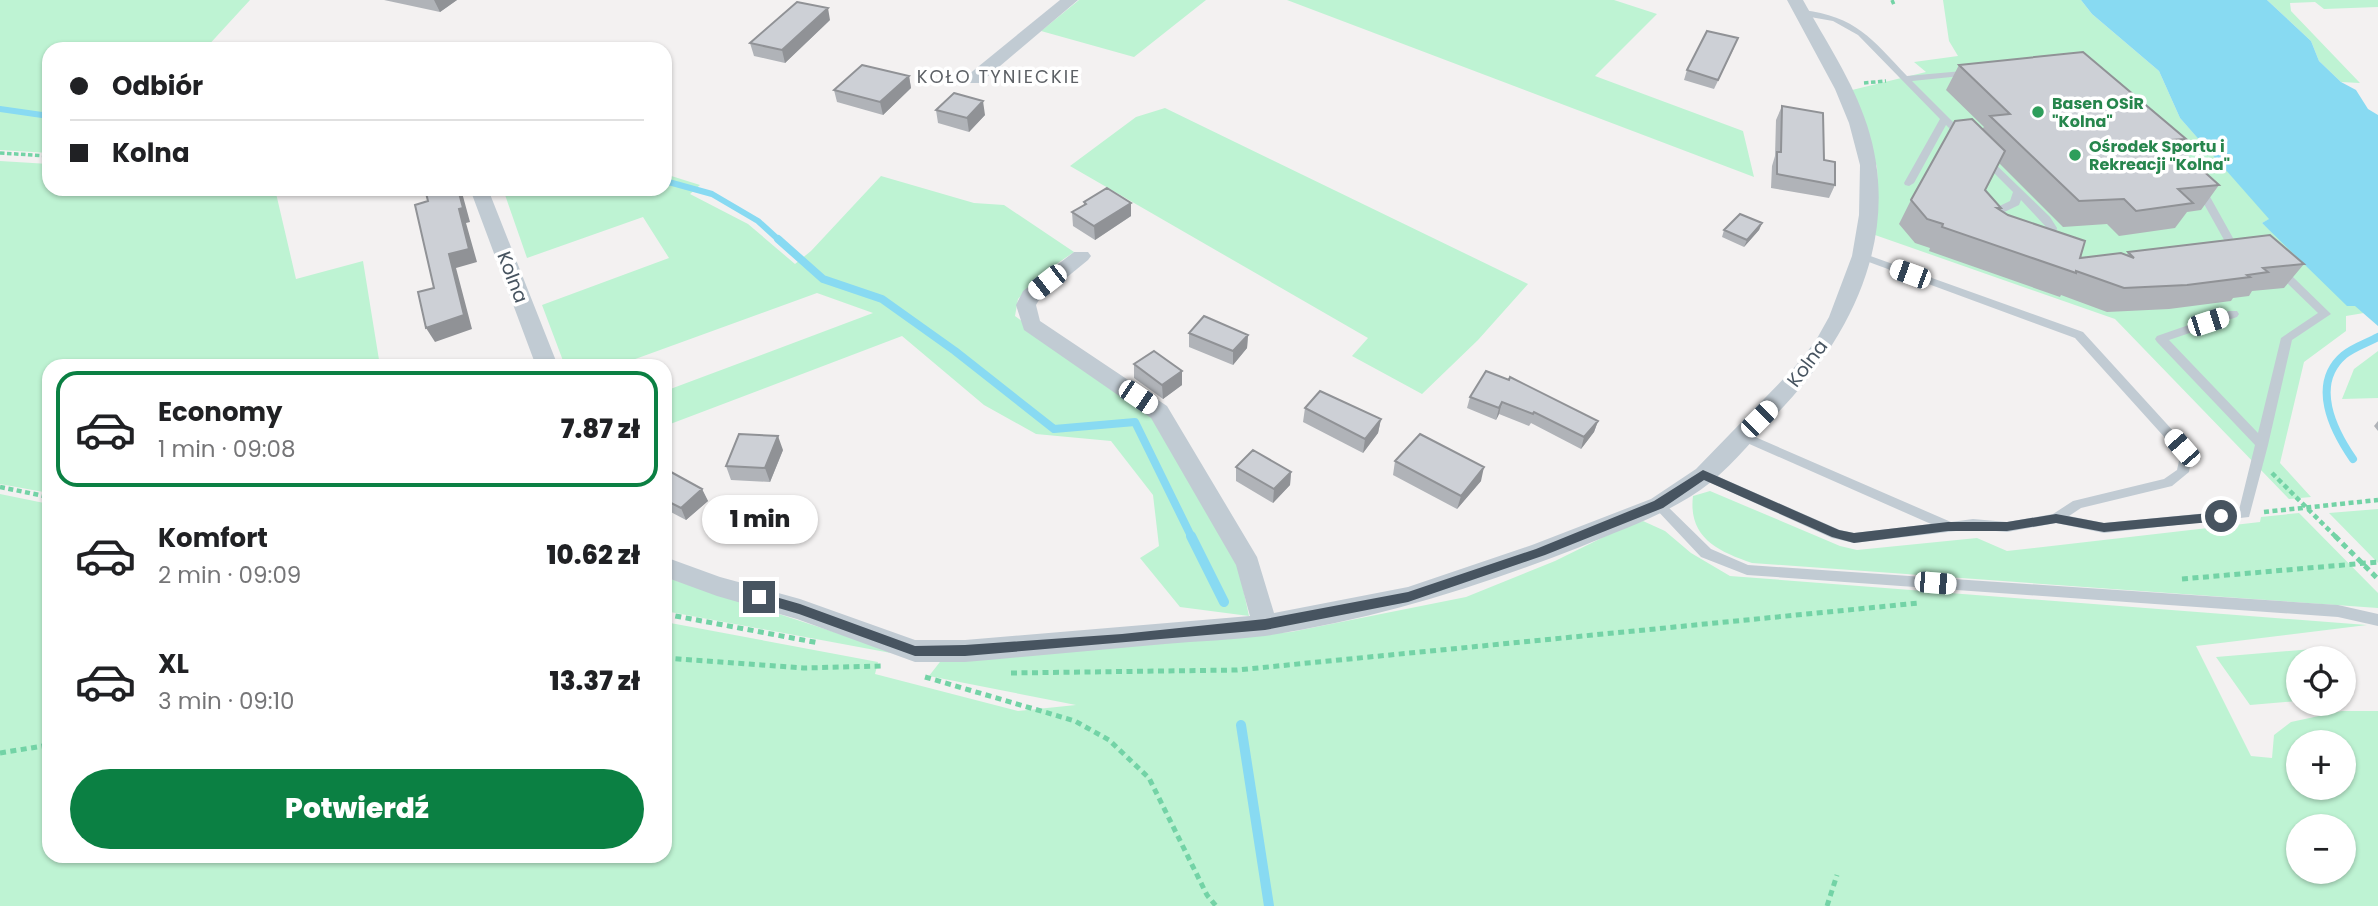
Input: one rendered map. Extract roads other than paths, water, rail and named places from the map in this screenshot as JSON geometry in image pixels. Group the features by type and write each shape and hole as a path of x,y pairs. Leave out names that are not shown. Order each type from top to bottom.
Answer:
{"street":[{"path":"974,79 1070,0"},
{"name":"Kolna","path":"672,570 717,586 800,609 915,651 965,650 1265,625 1408,597 1541,552 1659,505 1703,475 1776,402 1823,346 1843,307 1862,257 1869,215 1869,165 1858,124 1842,85 1799,6"},
{"name":"Kolna","path":"482,196 544,359"},
{"path":"1081,256 1030,296 1026,305 1031,325 1159,412 1248,564 1265,625"}],"lane":[{"path":"1799,6 1851,25 2052,228 2051,234 2044,239 2027,240"},
{"path":"1905,79 1987,71"},
{"path":"1909,183 1945,118"},
{"path":"2194,180 2209,201 2228,238"},
{"path":"1997,227 1993,213 2015,203 2017,193"},
{"path":"1862,257 2079,335 2182,448 2185,461 2183,472 2168,482 2077,504 2056,518"},
{"path":"1703,475 1837,534 1854,538 1948,526 2007,527 2056,518 2104,528 2244,514 2287,338 2325,314 2289,279"},
{"path":"2233,314 2161,339 2262,445"},
{"path":"1742,436 1948,526"},
{"path":"1659,505 1706,554 1747,570 2337,611 2378,620"}],"water":[{"path":"2081,0 2267,0 2311,41 2319,61 2341,82 2356,90 2368,109 2378,115 2378,326 2355,306 2347,306 2262,223 2269,219 2180,118 2159,71 2092,14"}],"waterway":[{"path":"0,109 42,115"},
{"path":"672,183 712,194 758,221 780,241"},
{"path":"778,239 823,279 882,299 955,351 1054,429 1135,422 1192,538"},
{"path":"2353,459 2332,421 2328,407 2328,379 2344,355 2378,337"},
{"path":"1192,538 1224,602"},
{"path":"1241,725 1269,906"}],"place":[{"name":"Basen OSiR \"Kolna\"","path":"2038,112"},
{"name":"Ośrodek Sportu i Rekreacji \"Kolna\"","path":"2075,155"}],"district":[{"name":"KOŁO TYNIECKIE","path":"999,77"}]}
